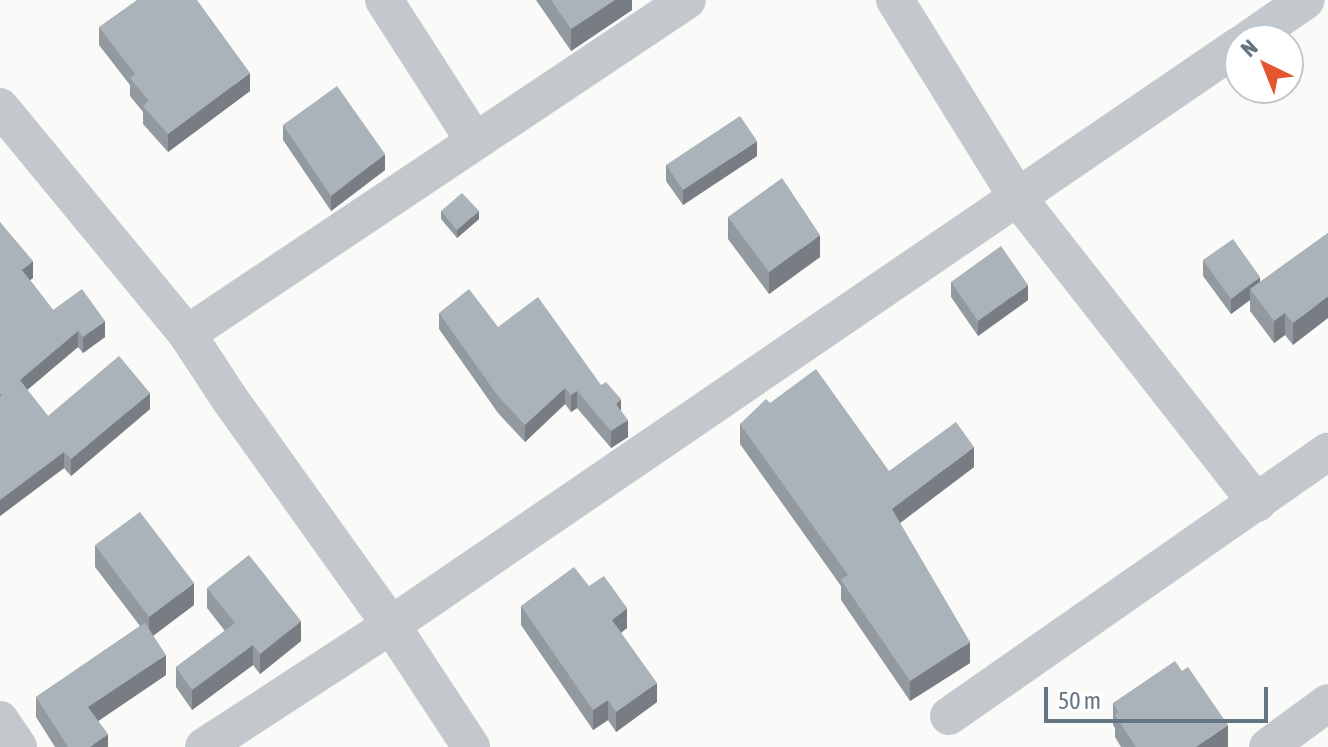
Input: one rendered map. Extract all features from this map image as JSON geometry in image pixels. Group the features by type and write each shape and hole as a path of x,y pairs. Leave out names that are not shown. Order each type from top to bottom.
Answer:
{"street":[{"path":"384,0 474,140"},
{"path":"187,334 687,0"},
{"path":"895,0 1017,197 1257,503"},
{"path":"1271,24 1306,0"},
{"path":"204,747 391,625 1224,56"},
{"path":"0,107 187,334 391,625 471,747"},
{"path":"949,716 1328,452"},
{"path":"1268,747 1328,703"},
{"path":"0,720 18,747"}],"building":[{"path":"137,0 197,0 250,73 168,134 143,106 149,101 130,78 135,74 99,27"},
{"path":"551,0 615,0 571,29"},
{"path":"337,86 385,154 331,196 283,125"},
{"path":"740,116 757,141 683,190 666,165"},
{"path":"782,178 820,235 769,272 728,217"},
{"path":"462,193 479,211 457,230 441,211"},
{"path":"0,222 33,261 22,270 53,310 82,289 105,321 83,337 78,331 20,380 48,416 119,356 150,393 71,459 64,452 0,500 2,395"},
{"path":"1328,233 1328,296 1293,323 1285,313 1274,321 1250,289"},
{"path":"1233,239 1260,277 1231,299 1203,260"},
{"path":"1001,246 1028,285 978,321 951,282"},
{"path":"469,289 498,327 538,297 601,385 606,382 621,399 616,404 628,420 611,431 577,391 571,395 565,388 525,425 498,396 439,313"},
{"path":"816,369 889,471 956,422 974,447 892,509 970,642 910,681 841,580 848,575 740,424 766,399 770,403"},
{"path":"140,512 194,583 149,617 95,545"},
{"path":"249,555 301,621 260,654 253,645 192,690 176,667 235,623 207,588"},
{"path":"574,567 589,586 604,576 627,608 612,620 657,683 616,712 608,700 593,710 521,606"},
{"path":"145,623 166,655 88,707 108,734 90,747 68,747 36,697"},
{"path":"1175,661 1182,671 1188,667 1228,725 1196,747 1136,747 1115,715 1118,712 1113,703"}]}
